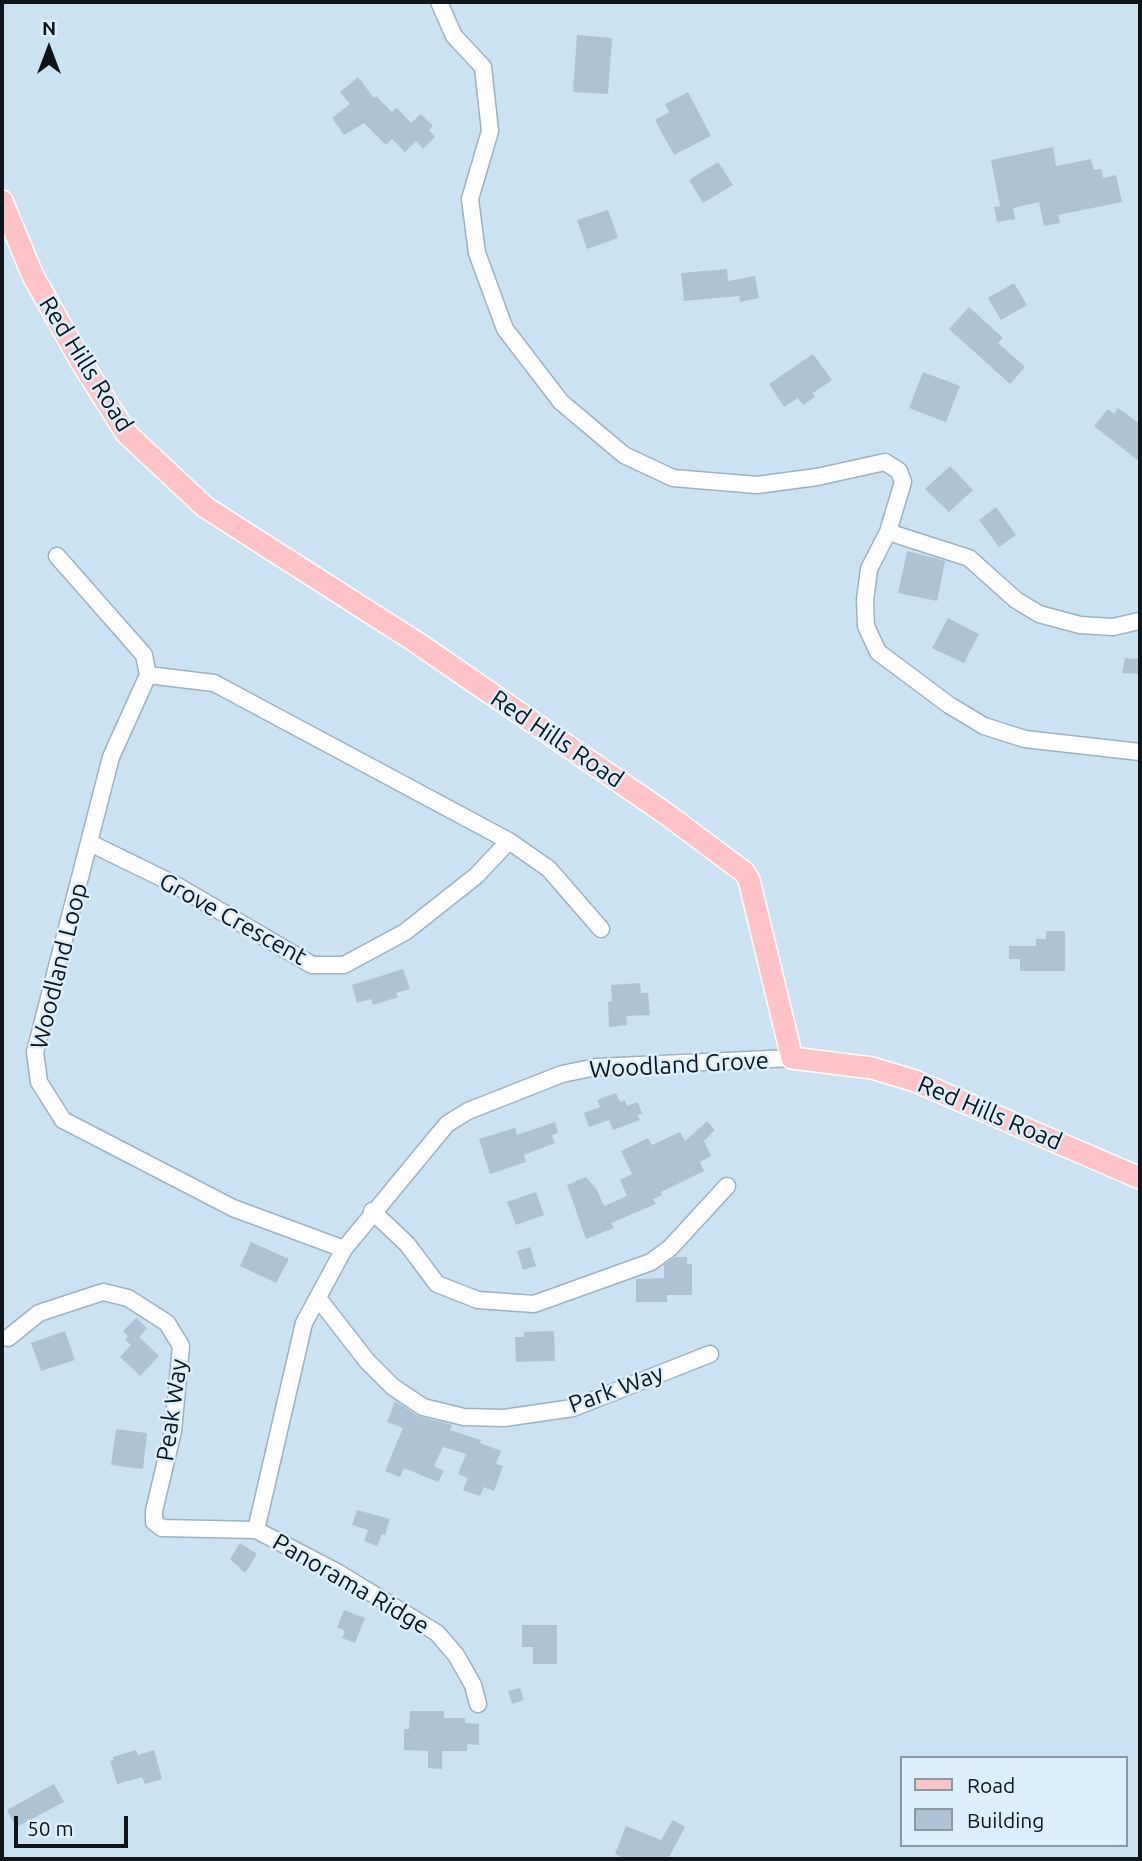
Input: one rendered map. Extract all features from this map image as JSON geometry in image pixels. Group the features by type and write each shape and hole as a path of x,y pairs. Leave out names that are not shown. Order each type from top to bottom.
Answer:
{"main road":[{"name":"Red Hills Road","path":"2,201 33,276 82,363 126,433 205,507 415,642 665,813 744,872 749,880 792,1058 872,1068 915,1082 1140,1178"}],"street":[{"path":"439,2 454,36 483,67 490,131 470,199 477,253 505,329 561,402 624,455 673,478 757,485 817,477 885,462 899,471 903,482 888,532 869,569 865,600 866,626 878,653 949,705 984,726 1025,738 1140,752"},
{"path":"888,532 969,558 1016,600 1039,614 1080,625 1113,628 1139,621"},
{"path":"57,556 144,655 148,675 214,683 509,841 549,869 601,929"},
{"name":"Woodland Loop","path":"148,675 111,757 35,1052 39,1083 63,1120 233,1208 344,1249"},
{"name":"Grove Crescent","path":"90,843 174,884 312,965 344,965 405,932 476,877 509,841"},
{"name":"Woodland Grove","path":"256,1530 304,1323 344,1249 372,1211 447,1124 468,1111 562,1074 596,1068 792,1058"},
{"path":"372,1211 407,1244 437,1284 478,1300 534,1304 651,1262 670,1248 726,1186"},
{"name":"Peak Way","path":"8,1338 39,1313 103,1292 128,1298 167,1323 181,1346 173,1431 154,1511"},
{"name":"Park Way","path":"318,1298 367,1360 393,1387 423,1407 464,1417 504,1418 573,1408 710,1354"},
{"name":"Panorama Ridge","path":"154,1511 154,1522 162,1528 256,1530 338,1572 437,1633 456,1655 474,1685 478,1704"}],"building":[{"path":"577,35 612,38 608,94 573,92"},
{"path":"358,77 374,98 376,96 392,112 397,108 411,123 421,114 433,126 429,130 435,137 423,149 416,141 405,152 392,139 386,145 364,123 344,135 332,118 350,104 340,92"},
{"path":"688,92 711,136 674,155 655,120 669,112 665,104"},
{"path":"1053,147 1056,166 1091,159 1094,170 1101,169 1103,178 1116,175 1122,202 1058,215 1060,223 1044,226 1039,202 1013,208 1015,219 997,222 994,207 1000,206 991,160"},
{"path":"718,162 733,185 703,203 689,180"},
{"path":"608,210 618,238 587,249 577,220"},
{"path":"727,269 728,281 755,276 759,298 740,302 739,296 684,301 681,273"},
{"path":"1014,283 1027,305 1001,320 988,298"},
{"path":"969,307 1003,338 998,343 1025,367 1010,384 949,329"},
{"path":"813,354 832,380 813,393 815,397 803,405 798,398 784,407 769,384"},
{"path":"923,372 960,386 946,422 909,408"},
{"path":"1118,408 1140,424 1140,462 1094,426 1108,409 1114,414"},
{"path":"950,466 973,490 949,512 925,489"},
{"path":"996,507 1016,535 999,547 979,520"},
{"path":"907,551 945,561 937,601 898,593"},
{"path":"948,618 979,634 964,663 932,648"},
{"path":"1125,658 1140,659 1140,674 1122,673"},
{"path":"1046,931 1065,931 1065,971 1020,971 1020,959 1009,959 1009,946 1036,946 1036,939 1046,939"},
{"path":"403,969 410,989 396,993 398,997 373,1005 371,999 357,1003 352,985"},
{"path":"640,983 641,993 648,993 650,1015 626,1016 627,1025 609,1027 608,1002 612,1001 611,985"},
{"path":"616,1093 620,1102 625,1100 627,1106 638,1102 642,1114 637,1115 640,1120 613,1130 609,1120 589,1127 584,1113 600,1107 597,1100"},
{"path":"707,1121 715,1130 704,1141 711,1156 700,1162 704,1171 661,1192 662,1195 653,1199 656,1204 611,1223 614,1228 586,1239 567,1185 586,1177 597,1190 604,1206 627,1196 620,1180 632,1174 621,1151 648,1138 652,1145 680,1132 685,1141"},
{"path":"555,1122 558,1133 552,1135 555,1143 524,1155 526,1162 490,1174 479,1139 515,1128 517,1135"},
{"path":"536,1192 544,1215 516,1225 507,1202"},
{"path":"251,1242 289,1259 276,1283 240,1266"},
{"path":"530,1247 536,1266 523,1270 517,1251"},
{"path":"675,1257 687,1257 687,1264 692,1264 692,1295 667,1295 667,1302 636,1302 636,1279 664,1278 664,1265"},
{"path":"136,1318 147,1328 139,1337 159,1356 140,1376 120,1357 131,1345 125,1340 128,1336 123,1331"},
{"path":"65,1331 75,1360 41,1371 31,1343"},
{"path":"554,1331 555,1361 516,1362 515,1337 524,1337 524,1332"},
{"path":"395,1401 418,1416 452,1425 450,1430 481,1440 480,1443 501,1451 496,1464 503,1466 494,1491 484,1487 480,1496 463,1490 468,1478 458,1474 466,1454 443,1447 434,1466 444,1471 438,1482 404,1468 400,1477 385,1471 403,1428 387,1422"},
{"path":"116,1429 147,1433 143,1469 111,1465"},
{"path":"357,1510 390,1519 385,1535 382,1534 377,1546 364,1541 368,1530 352,1525"},
{"path":"240,1543 257,1554 245,1573 230,1559"},
{"path":"344,1610 365,1618 355,1643 342,1638 345,1631 337,1627"},
{"path":"522,1625 557,1625 557,1664 533,1664 533,1647 522,1647"},
{"path":"520,1688 524,1700 512,1704 508,1691"},
{"path":"410,1711 444,1711 444,1718 465,1718 465,1723 479,1724 479,1745 467,1744 467,1751 442,1751 442,1769 428,1768 428,1751 404,1750 404,1729 409,1729"},
{"path":"136,1750 138,1755 154,1750 162,1779 145,1784 142,1777 117,1784 110,1761 114,1760 113,1757"},
{"path":"54,1784 64,1802 16,1827 7,1810"},
{"path":"673,1820 685,1827 668,1859 628,1859 615,1854 626,1826 661,1840"}]}
